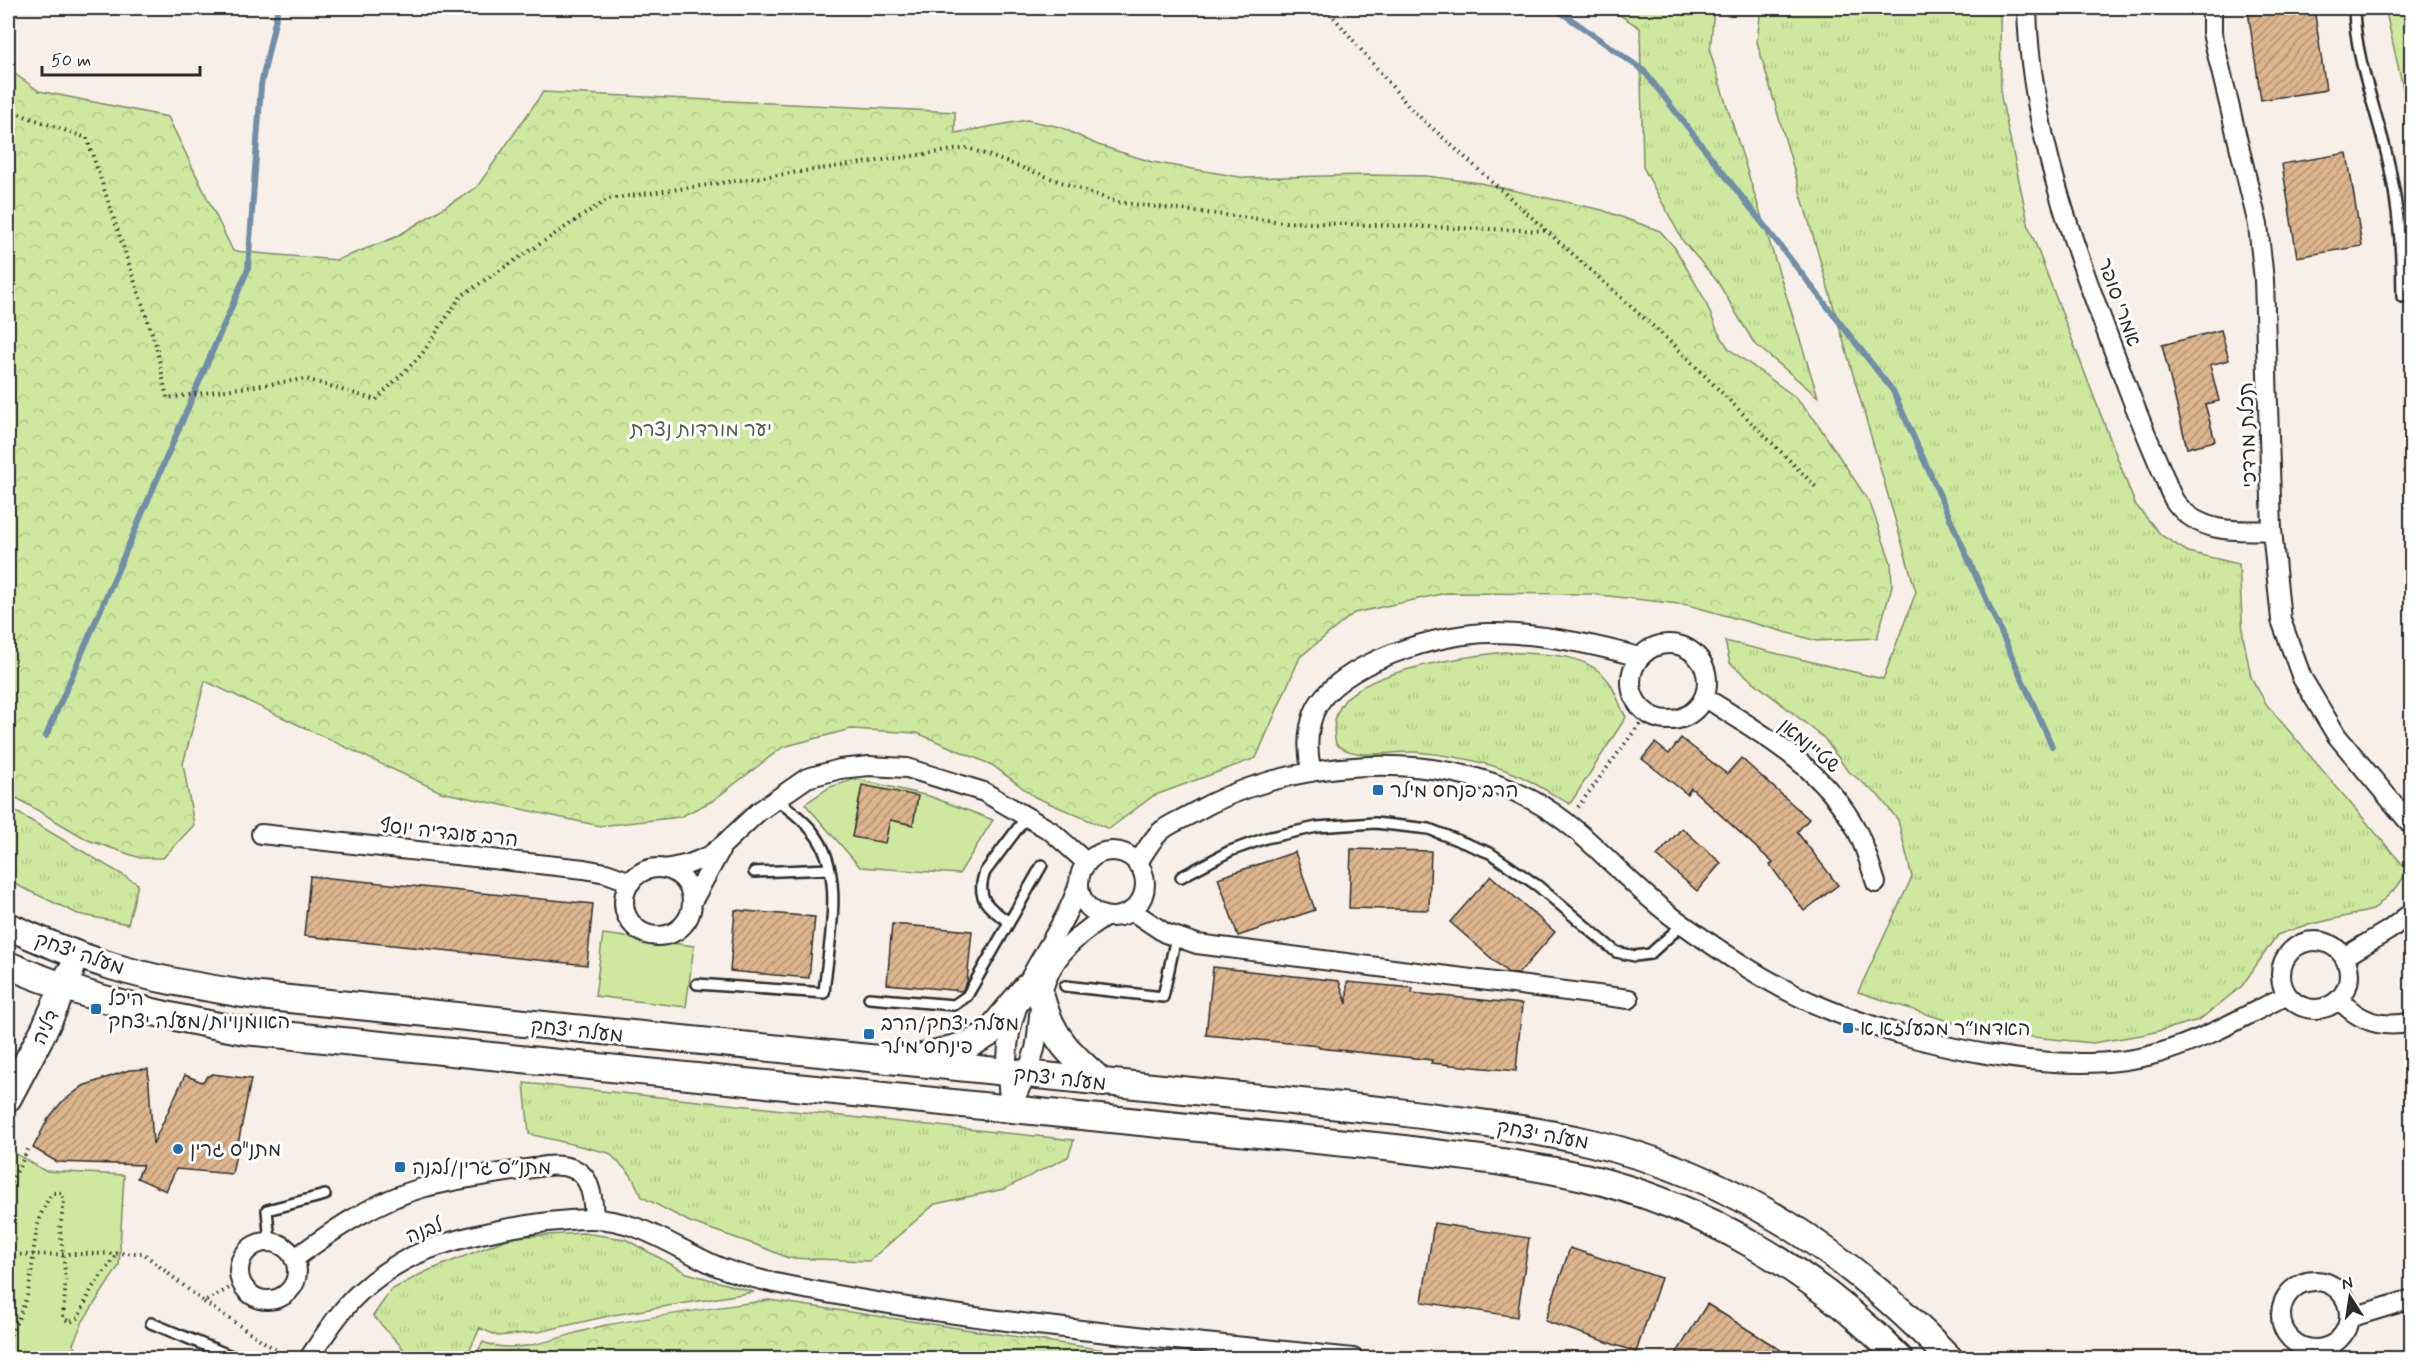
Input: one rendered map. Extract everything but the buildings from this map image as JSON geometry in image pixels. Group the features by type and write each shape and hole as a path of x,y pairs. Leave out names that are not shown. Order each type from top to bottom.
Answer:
{"street":[{"name":"אמרי סופר","path":"2027,8 2028,48 2039,115 2055,182 2076,247 2140,422 2175,503 2202,525 2232,531 2272,530"},
{"name":"תכלת מרדכי","path":"2212,8 2212,33 2258,225 2264,280 2272,530 2281,620 2302,678 2337,736 2412,826"},
{"path":"1311,772 1306,743 1314,712 1324,696 1340,681 1372,662 1410,647 1451,637 1492,632 1584,643 1639,657"},
{"path":"1662,644 1676,644 1688,649 1699,659 1706,670 1707,684 1704,697 1697,708 1679,718 1660,719 1647,714 1637,703 1631,691 1631,678 1639,657 1662,644"},
{"name":"שטיינמאן","path":"1704,697 1805,765 1826,786 1856,829 1876,883"},
{"path":"666,870 709,856 758,812 807,778 840,769 869,766 907,768 984,792 1051,831 1087,863"},
{"path":"1137,864 1160,832 1209,804 1252,787 1311,772 1399,766 1440,770 1487,782 1531,799 1567,823 1683,924 1724,953 1821,1007 1893,1033 1965,1050 2036,1060 2074,1064 2119,1061 2157,1054 2206,1036 2287,994"},
{"name":"הרב עובדיה יוסף","path":"261,834 584,869 606,873 631,882"},
{"path":"692,902 690,891 676,874 654,869 644,872 631,882 624,897 624,908 635,928 645,933 666,935 677,930 690,913 692,902 724,844"},
{"path":"903,1063 970,1044 988,1034 1034,992 1072,905 1083,867 1087,863 1102,853 1113,851 1125,854 1137,864 1145,880 1140,902 1132,911 1122,916 1105,917 1089,909 1083,901 1079,883"},
{"path":"1132,911 1165,933 1197,944 1629,999"},
{"path":"2344,957 2389,930 2412,912"},
{"path":"1010,1109 1016,1073 1010,1034 1017,1006 1043,985 1050,969 1073,940 1105,917"},
{"name":"מעלה יצחק","path":"8,926 79,955 152,976 250,995 1399,1113 1511,1127 1595,1143 1648,1158 1732,1193 1815,1241 1887,1299 1949,1359"},
{"path":"2314,940 2325,942 2336,948 2344,957 2349,978 2346,990 2329,1006 2318,1009 2306,1008 2295,1003 2287,994 2281,980 2281,968 2285,957 2293,948 2314,940"},
{"name":"דליה","path":"8,1098 45,1028 79,955"},
{"name":"מעלה יצחק","path":"8,965 101,1000 143,1011 245,1031 1395,1148 1506,1162 1586,1178 1636,1192 1676,1207 1716,1225 1764,1252 1794,1270 1827,1296 1899,1359"},
{"path":"1016,1073 1035,1048 1034,992"},
{"path":"1034,992 1054,1033 1069,1054 1103,1083"},
{"path":"2339,999 2350,1012 2373,1023 2398,1025 2412,1022"},
{"path":"294,1259 377,1205 395,1197 423,1188 545,1166 560,1165 573,1168 582,1174 593,1195 594,1219"},
{"name":"לבנה","path":"309,1359 359,1293 406,1259 440,1245 480,1235 530,1225 594,1219 622,1223 655,1233 721,1268 812,1290 1012,1322 1353,1359"},
{"path":"270,1242 284,1248 294,1259 296,1277 293,1286 279,1298 270,1300 252,1296 240,1282 238,1272 244,1254 260,1243 270,1242"},
{"path":"2349,1318 2412,1299"}],"lane":[{"path":"2354,8 2356,38 2390,169 2402,258 2402,297"},
{"path":"697,984 824,993 833,896 830,869 815,834 776,799"},
{"path":"1008,921 992,910 987,903 981,894 981,881 985,872 1027,816"},
{"path":"1181,877 1230,851 1266,838 1317,827 1375,823 1429,829 1490,854 1538,886 1616,952 1635,956 1650,954 1683,924"},
{"path":"869,998 954,1005 967,996 1042,865"},
{"path":"754,872 830,869"},
{"path":"1065,986 1163,997 1176,937"},
{"path":"270,1242 267,1210 325,1195"},
{"path":"151,1323 236,1359"}],"path":[{"path":"1326,8 1411,109 1675,346 1817,488"},
{"path":"8,110 87,138 156,345 168,398 306,379 376,400 422,354 461,296 608,199 968,148 1116,202 1283,222 1549,231"},
{"path":"1567,823 1647,714"},
{"path":"8,1188 29,1148"},
{"path":"8,1338 27,1294 32,1255 44,1205 53,1194 62,1193 64,1201 60,1229 66,1279 63,1318 70,1322 78,1317 92,1288 118,1253"},
{"path":"8,1255 143,1252 204,1302 288,1359"},
{"path":"204,1302 240,1282"}],"green space":[{"path":"1609,8 1714,8 1710,52 1818,397 1754,343 1717,281 1683,241 1643,167 1640,28"},
{"path":"1761,8 2000,8 2001,97 2029,227 2135,504 2161,535 2188,552 2239,564 2243,636 2251,677 2267,705 2408,871 2397,887 2373,910 2300,927 2277,935 2242,986 2199,1020 2147,1034 2093,1043 1982,1032 1858,992 1912,877 1898,820 1878,795 1847,770 1824,738 1730,663 1725,641 1883,679 1916,592 1757,42"},
{"path":"2385,8 2411,8 2411,124"},
{"name":"יער מורדות נצרת","path":"8,69 39,91 168,117 233,251 337,260 396,237 477,187 543,92 955,112 955,133 1027,120 1060,127 1098,145 1152,162 1246,178 1427,176 1480,183 1602,210 1660,231 1675,248 1704,298 1718,332 1729,349 1794,396 1815,420 1870,503 1891,563 1892,586 1877,638 1817,641 1688,605 1591,594 1446,593 1354,613 1300,657 1256,758 1153,796 1109,829 1035,797 992,765 917,733 851,729 783,747 712,801 680,817 600,826 441,792 205,681 183,764 194,825 163,858 140,858 88,840 8,793"},
{"path":"1504,652 1562,656 1589,665 1600,672 1610,683 1626,717 1570,804 1522,777 1484,763 1415,752 1363,754 1344,749 1336,744 1334,726 1339,710 1345,700 1358,689 1376,680 1420,666"},
{"path":"856,779 929,796 993,820 959,874 860,867 805,804 830,787"},
{"path":"8,807 138,884 128,924 78,914 8,881"},
{"path":"603,934 694,946 686,1007 595,996"},
{"path":"524,1083 1074,1140 1068,1157 1004,1189 935,1204 869,1261 788,1258 690,1222 642,1197 631,1175 609,1153 529,1134"},
{"path":"8,1149 45,1171 124,1175 119,1266 83,1321 73,1344 82,1358 8,1358"},
{"path":"583,1233 625,1239 687,1273 754,1292 613,1315 538,1332 498,1336 480,1328 466,1358 412,1358 373,1316 391,1290 425,1272 512,1237"},
{"path":"769,1300 1159,1358 474,1358 483,1342 513,1347 529,1345 607,1325"}],"waterway":[{"path":"46,736 248,269 261,85 278,8"},
{"path":"1555,8 1644,71 1893,391 2052,746"}],"place":[{"name":"הרב פנחס מילר","path":"1378,790"},
{"name":"היכל האומנויות/מעלה יצחק","path":"96,1009"},
{"name":"האדמו״ר מבעלזא א","path":"1848,1028"},
{"name":"מעלה יצחק/הרב פינחס מילר","path":"869,1034"},
{"name":"מתנ\"ס גרין","path":"178,1149"},
{"name":"מתנ״ס גרין/לבנה","path":"400,1167"}]}
